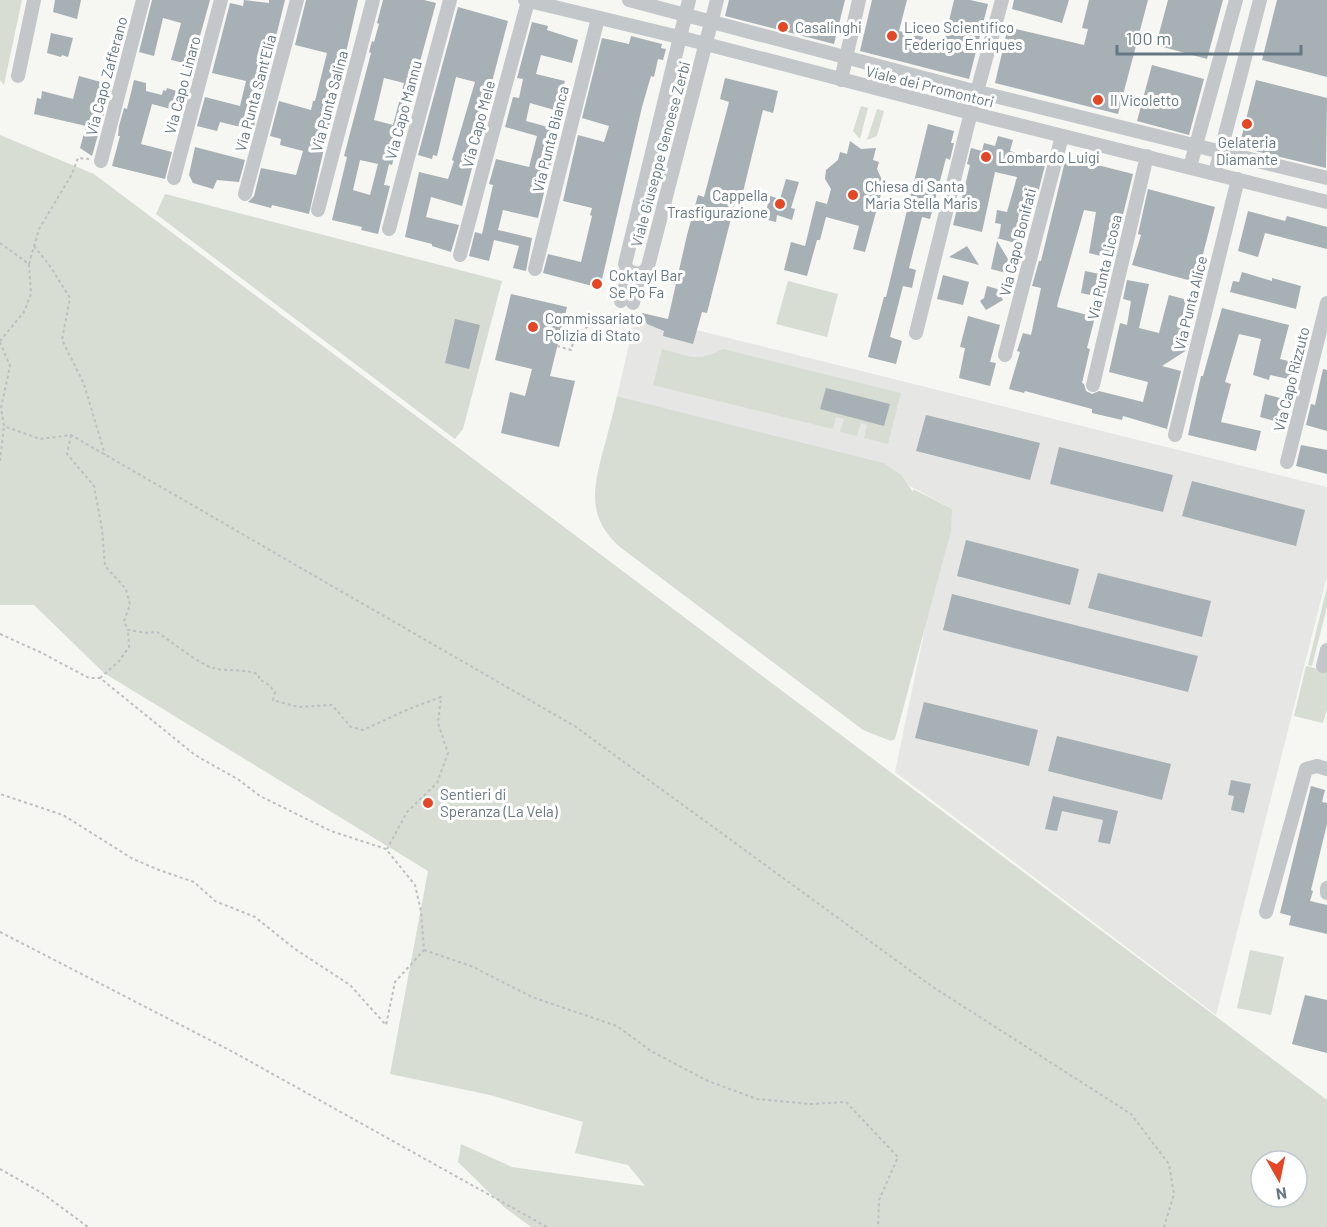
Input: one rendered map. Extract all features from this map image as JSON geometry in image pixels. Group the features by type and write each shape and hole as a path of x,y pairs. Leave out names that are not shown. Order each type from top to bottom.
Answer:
{"street":[{"path":"18,76 34,0"},
{"name":"Via Capo Zafferano","path":"101,160 143,0"},
{"name":"Via Capo Linaro","path":"174,178 221,0"},
{"name":"Via Punta Sant'Elia","path":"245,194 297,0"},
{"name":"Via Punta Salina","path":"318,210 373,0"},
{"name":"Via Capo Mannu","path":"389,229 450,0"},
{"name":"Viale dei Promontori","path":"526,0 1327,202"},
{"name":"Via Capo Mele","path":"460,255 526,0"},
{"name":"Viale dei Promontori","path":"629,0 660,4 685,14 977,92 1327,178"},
{"name":"Viale Giuseppe Genoese Zerbi","path":"688,0 625,264 634,273 643,273 648,266 717,0"},
{"path":"841,80 859,0"},
{"path":"916,333 1002,0"},
{"path":"1190,167 1236,0"},
{"path":"1215,173 1260,0"},
{"name":"Via Punta Bianca","path":"535,269 598,18"},
{"path":"1228,28 1251,34"},
{"name":"Via Capo Bonifati","path":"1005,355 1062,136"},
{"name":"Via Punta Licosa","path":"1094,385 1147,156"},
{"name":"Via Punta Alice","path":"1174,435 1238,179"},
{"path":"627,302 634,273"},
{"name":"Via Capo Rizzuto","path":"1287,462 1327,303"},
{"path":"1323,666 1327,650"},
{"path":"1266,912 1306,769 1317,766 1327,769"},
{"path":"1327,888 1327,894"}],"path":[{"path":"0,460 4,426 1,408 10,366 0,342 24,312 31,294 29,264 39,229 72,174 78,158 101,160"},
{"path":"0,243 29,264"},
{"path":"34,246 70,298 62,339 84,384 105,455"},
{"path":"557,346 571,350 574,336 597,319"},
{"path":"4,426 40,439 70,435 576,727 930,985 1131,1114 1169,1164 1174,1194 1164,1227"},
{"path":"70,435 67,454 94,486 102,529 105,566 126,589 130,605 124,621 128,630 129,647 119,661 100,678"},
{"path":"128,630 157,632 209,668 230,672 252,670 275,692 273,700 298,707 332,705 351,727 363,730 441,697 438,723 448,753 437,783 407,812 387,849"},
{"path":"0,634 88,678 100,678 195,755 239,780 260,796 331,831 387,849 416,885 424,950 395,982 386,1025 350,985 295,949 255,917 215,901 194,882 133,859 63,815 0,793"},
{"path":"0,932 235,1053 547,1227"},
{"path":"424,950 471,966 532,997 617,1026 651,1051 708,1081 757,1099 811,1104 846,1102 898,1157 879,1200 878,1227"},
{"path":"0,1169 42,1192 88,1227"}],"shaded area":[{"path":"0,0 22,0 4,85 0,80"},
{"path":"861,106 868,108 860,139 853,131"},
{"path":"877,109 884,111 877,136 867,140"},
{"path":"0,135 94,174 1327,1100 1327,1227 531,1227 504,1207 458,1162 461,1144 512,1167 645,1186 628,1165 575,1153 583,1122 490,1095 390,1074 428,871 104,673 34,605 0,605"},
{"path":"165,194 502,281 463,429 455,439 156,214"},
{"path":"788,281 838,294 827,337 776,324"},
{"path":"636,315 1327,487 1327,576 1216,1015 895,772 950,508 910,486 880,462 617,396"},
{"path":"662,349 699,357 723,349 901,393 888,444 864,438 867,425 861,423 857,436 840,432 844,419 836,417 833,429 653,385"},
{"path":"617,396 884,463 901,475 913,492 913,489 952,510 951,531 895,739 891,741 863,730 620,547 609,536 597,514 595,490"},
{"path":"1327,587 1327,607 1312,666 1308,665"},
{"path":"1306,666 1327,671 1327,709 1323,723 1294,716"},
{"path":"1250,950 1284,957 1271,1015 1237,1008"}],"building":[{"path":"55,0 81,0 77,19 53,12"},
{"path":"152,0 210,0 192,65 171,60 181,23 163,18 154,56 139,52"},
{"path":"244,0 269,3 269,0 285,0 253,130 220,122 217,131 197,126 205,97 240,106 246,81 212,73 230,3 243,6"},
{"path":"306,0 358,0 309,214 248,202 254,196 261,168 296,175 303,151 280,145 281,139 270,136 279,101 311,110 313,101 315,101 327,53 295,45"},
{"path":"383,0 424,0 436,3 415,80 404,128 407,128 404,137 400,136 392,165 389,164 384,185 390,186 378,234 361,230 362,227 332,220 347,157 344,156 371,53 369,52 379,24 377,23","holes":["384,78 404,83 393,125 374,120","360,160 378,164 370,195 353,190"]},
{"path":"729,0 845,0 834,44 725,16"},
{"name":"Liceo Scientifico Federigo Enriques","path":"872,0 907,0 899,31 944,42 954,0 970,0 988,4 969,79 860,51"},
{"path":"1014,0 1069,0 1062,23 1012,9"},
{"path":"1089,0 1148,0 1118,114 995,83 1008,27 1084,45 1088,29 1082,28"},
{"path":"1168,0 1223,0 1207,59 1156,45"},
{"path":"1277,0 1327,0 1327,77 1262,60"},
{"path":"458,7 508,21 462,206 431,197 426,217 459,225 451,252 405,237 419,172 448,179 475,82 456,77 437,156 433,155 432,159 418,155"},
{"path":"532,22 548,26 547,30 578,40 572,63 541,55 536,74 565,81 563,87 571,89 565,113 530,103 526,121 559,130 538,218 503,210 498,230 532,238 526,271 513,268 519,246 494,240 489,261 469,256 475,232 482,234 493,185 489,184 496,159 529,167 537,136 505,127 513,97 519,98 523,79 517,78"},
{"path":"51,33 73,38 68,57 47,53"},
{"path":"631,36 662,44 661,48 666,49 663,60 658,59 654,77 651,76 642,107 600,288 543,273 548,254 581,262 592,208 563,201 578,135 604,142 609,126 582,118 602,38 629,44"},
{"path":"1152,65 1204,79 1189,135 1137,121"},
{"path":"79,76 112,85 92,156 80,148 86,126 34,114 37,98 41,99 42,91 73,99"},
{"path":"725,78 778,91 773,113 763,110 743,192 738,191 707,313 702,312 693,344 663,336 664,331 647,324 642,313 668,319 698,195 704,197 729,102 720,99"},
{"path":"134,80 146,83 146,91 162,95 163,90 166,91 167,88 187,94 182,112 152,104 141,144 172,152 165,179 112,166 120,136 118,136 119,126 124,108 127,109"},
{"path":"1256,80 1327,98 1326,168 1239,147"},
{"path":"928,124 954,131 951,143 954,143 950,160 946,158 930,219 922,217 909,268 916,270 912,288 903,286 890,337 902,341 896,364 868,357 884,297 886,297"},
{"path":"998,136 1013,140 1010,151 1046,161 1034,209 1028,207 1019,244 997,238 1001,224 995,223 997,210 1007,212 1017,177 995,172 982,232 953,225 970,165 967,164 971,148 982,151 984,143 995,146"},
{"name":"Chiesa di Santa Maria Stella Maris","path":"850,141 861,149 876,148 873,160 879,162 877,169 882,180 892,182 896,190 888,194 881,194 865,252 853,249 859,226 826,217 807,276 784,270 791,242 805,246 816,201 827,204 831,189 825,179 826,170 838,160 840,152 847,154"},
{"path":"195,147 245,160 239,182 217,180 213,189 193,183 189,175"},
{"path":"1066,157 1133,174 1112,259 1089,253 1096,212 1084,210 1058,302 1057,307 1095,317 1087,348 1090,349 1082,383 1086,391 1092,394 1099,391 1143,402 1148,382 1109,372 1120,323 1127,325 1131,301 1123,299 1127,280 1149,284 1139,328 1159,333 1169,295 1195,302 1186,334 1190,336 1187,350 1162,366 1181,371 1167,429 1123,416 1122,420 1092,413 1092,409 1025,391 1024,393 1009,389 1023,333 1031,335 1041,288 1032,286 1039,261 1041,261"},
{"name":"Cappella Trasfigurazione","path":"786,179 799,182 791,208 795,209 792,220 777,215 776,222 764,219 770,196 780,199"},
{"path":"1148,189 1215,207 1201,262 1208,263 1203,284 1132,265 1141,235 1138,234"},
{"path":"1248,211 1285,221 1287,216 1327,227 1327,249 1265,233 1258,257 1238,251"},
{"path":"997,241 1011,264 1005,267 1010,274 991,269"},
{"path":"967,246 979,265 949,257"},
{"path":"1085,271 1109,276 1104,298 1081,293"},
{"path":"1242,272 1272,281 1272,278 1301,286 1296,309 1230,292 1233,281 1239,282"},
{"path":"943,275 969,282 963,305 937,299"},
{"path":"987,286 997,289 1003,300 986,310 980,301 984,298"},
{"path":"511,294 567,307 550,376 575,381 559,447 501,433 510,392 525,396 532,369 495,360"},
{"path":"1222,308 1289,325 1280,359 1297,363 1293,380 1270,375 1269,380 1253,375 1261,339 1239,334 1225,382 1231,384 1221,422 1261,431 1256,451 1188,435 1201,376 1203,376"},
{"path":"968,316 1000,325 990,362 996,363 990,386 959,378 965,348 960,347"},
{"path":"455,319 480,325 469,369 445,363"},
{"path":"1323,369 1327,370 1327,431 1306,425 1311,404 1315,405"},
{"path":"826,388 890,404 884,426 820,409"},
{"path":"1265,394 1291,401 1285,424 1260,417"},
{"path":"926,415 1040,443 1030,480 916,451"},
{"path":"1301,445 1327,450 1327,474 1296,466"},
{"path":"1059,447 1173,475 1163,512 1050,484"},
{"path":"1192,481 1305,510 1296,546 1182,516"},
{"path":"966,540 1079,569 1070,605 957,576"},
{"path":"1098,573 1211,601 1202,637 1088,608"},
{"path":"952,594 1198,656 1188,692 943,630"},
{"path":"924,702 1038,730 1029,766 915,738"},
{"path":"1057,736 1171,764 1162,800 1048,771"},
{"path":"1231,780 1251,784 1244,813 1231,810 1234,796 1228,795"},
{"path":"1311,786 1325,790 1322,802 1327,803 1327,824 1310,901 1327,905 1327,934 1289,925 1291,916 1280,913"},
{"path":"1053,796 1118,811 1110,844 1098,842 1103,820 1062,811 1057,831 1045,829"},
{"path":"1305,995 1327,1000 1327,1053 1292,1044"}],"place":[{"name":"Casalinghi","path":"783,27"},
{"name":"Liceo Scientifico Federigo Enriques","path":"892,36"},
{"name":"Il Vicoletto","path":"1098,100"},
{"name":"Gelateria Diamante","path":"1247,124"},
{"name":"Lombardo Luigi","path":"986,157"},
{"name":"Chiesa di Santa Maria Stella Maris","path":"853,195"},
{"name":"Cappella Trasfigurazione","path":"780,204"},
{"name":"Coktayl Bar Se Po Fa","path":"597,284"},
{"name":"Commissariato Polizia di Stato","path":"533,327"},
{"name":"Sentieri di Speranza (La Vela)","path":"428,803"}]}
